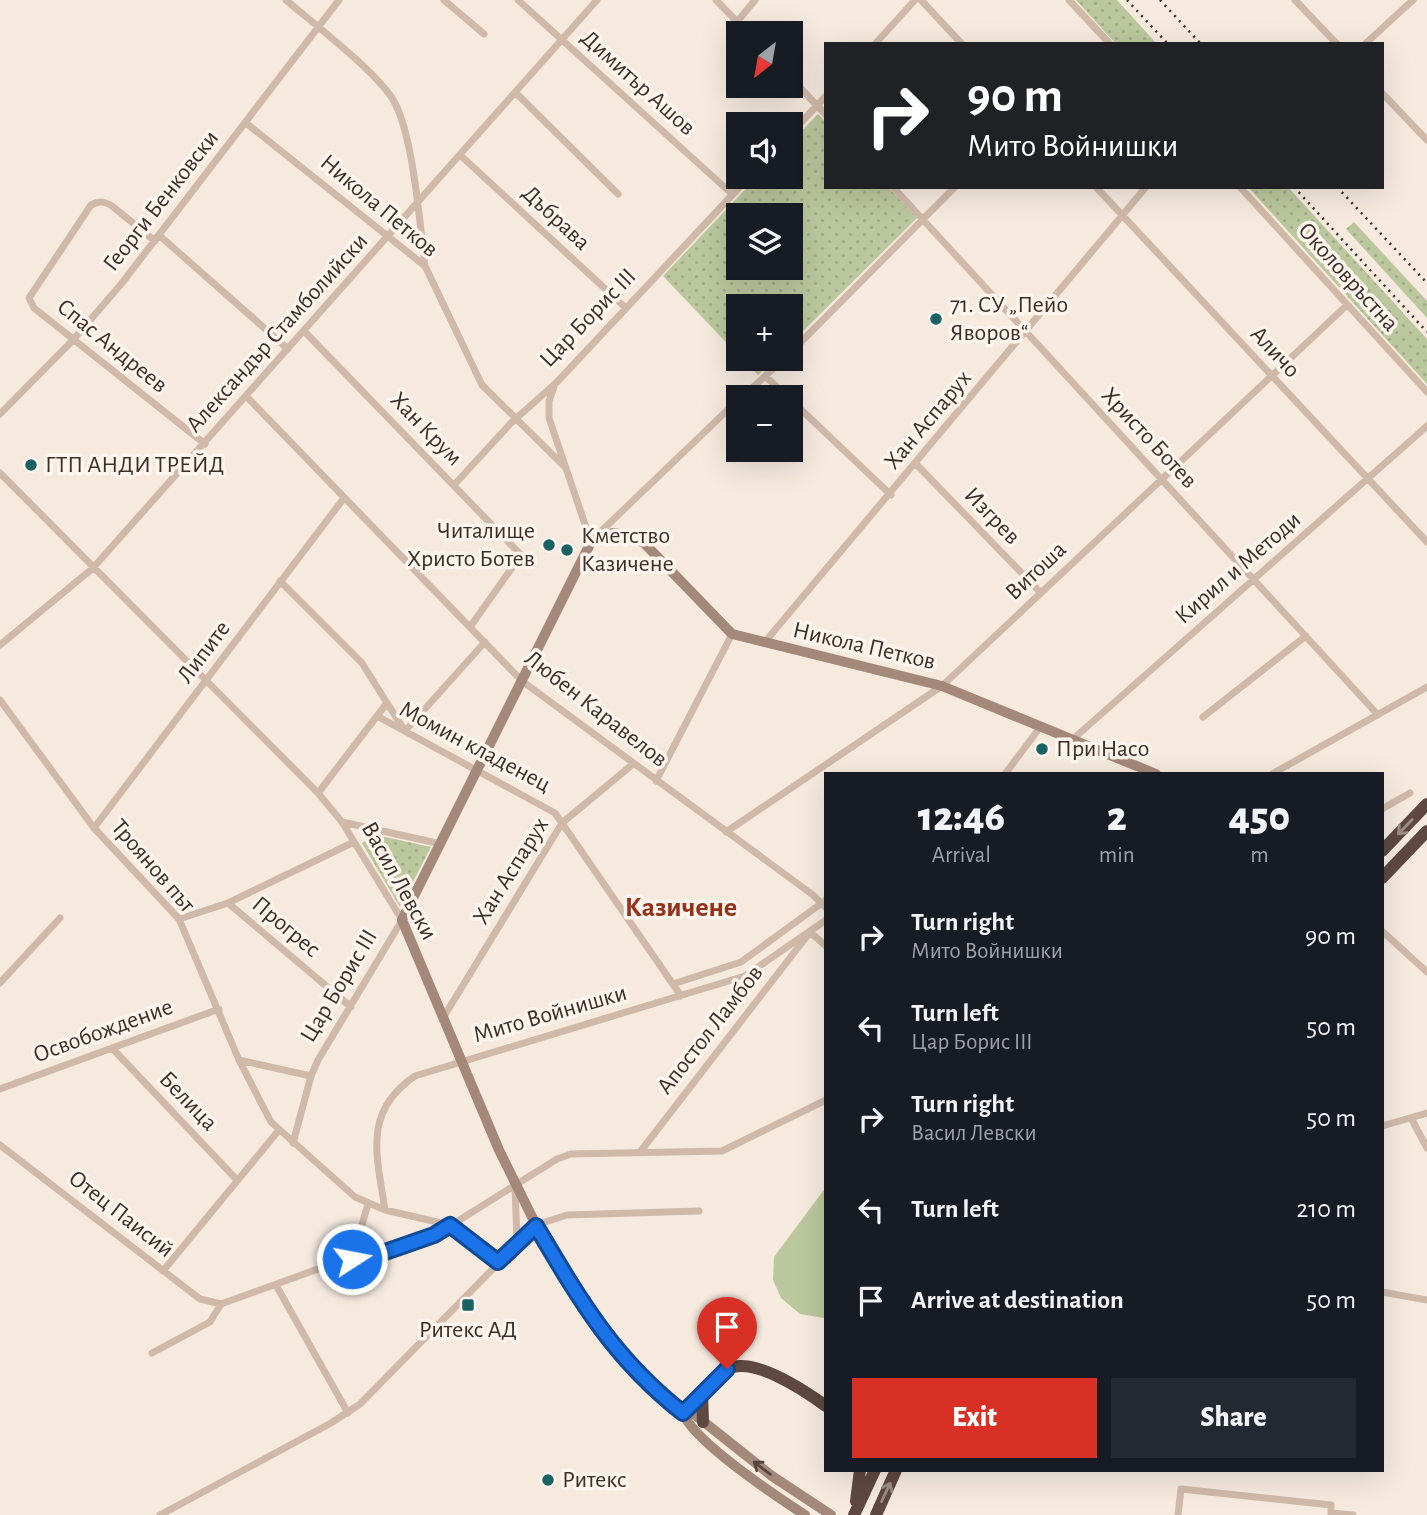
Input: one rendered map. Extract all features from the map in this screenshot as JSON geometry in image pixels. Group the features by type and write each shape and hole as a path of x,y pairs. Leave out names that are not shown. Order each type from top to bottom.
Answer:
{"highway":[{"path":"1384,848 1427,804"},
{"path":"1387,873 1427,831"},
{"path":"683,1413 727,1369 745,1364 824,1399"},
{"path":"702,1393 703,1422"},
{"path":"812,1395 824,1404"},
{"path":"854,1515 860,1472"},
{"path":"854,1515 874,1472"},
{"path":"876,1515 895,1472"}],"street":[{"path":"286,0 393,99 402,120 425,266"},
{"name":"Георги Бенковски","path":"0,414 73,340 157,238 339,0"},
{"path":"444,0 484,34"},
{"name":"Димитър Ашов","path":"518,0 732,194"},
{"name":"Александър Стамболийски","path":"0,645 93,568 597,0"},
{"path":"716,0 736,21"},
{"path":"738,21 755,0"},
{"path":"876,42 915,0"},
{"path":"922,0 960,42"},
{"path":"1069,0 1106,42"},
{"path":"1295,0 1335,42"},
{"path":"1367,42 1413,0"},
{"path":"803,91 824,113"},
{"path":"516,93 618,194"},
{"path":"1384,95 1427,140"},
{"path":"803,121 824,98"},
{"name":"Никола Петков","path":"246,122 425,266 482,385 566,468"},
{"name":"Дъбрава","path":"460,155 626,309"},
{"name":"Цар Борис III","path":"454,485 516,420 557,382 737,189"},
{"name":"Христо Ботев","path":"895,189 1378,715"},
{"path":"803,340 953,189"},
{"name":"Аличо","path":"1098,189 1427,542"},
{"name":"Хан Аспарух","path":"764,643 891,495 1144,189"},
{"name":"Околовръстна","path":"1242,189 1427,392"},
{"name":"Спас Андреев","path":"157,238 105,202 91,205 47,274 31,292 31,303 73,340 205,444"},
{"path":"157,238 288,349"},
{"name":"Витоша","path":"726,832 942,686 1347,304"},
{"name":"Хан Крум","path":"304,331 521,555 470,627"},
{"path":"757,385 772,371"},
{"path":"766,377 775,385"},
{"path":"557,382 547,409 591,542"},
{"name":"Любен Каравелов","path":"246,396 522,681 824,902"},
{"path":"803,411 891,495"},
{"path":"591,542 610,520 726,412"},
{"name":"Кирил и Методи","path":"1073,739 1427,426"},
{"name":"Изгрев","path":"916,464 1041,593"},
{"name":"Васил Левски","path":"0,473 318,793 342,822 402,920 515,1186 536,1226 611,1345 630,1367 683,1413 687,1424 717,1450 805,1515"},
{"name":"Липите","path":"94,828 344,498"},
{"path":"591,542 612,533 628,535 644,543 732,634 656,781"},
{"name":"Цар Борис III","path":"293,1143 311,1076 402,920 442,844 591,542"},
{"name":"Момин кладенец","path":"280,581 362,663 387,703 377,716 550,808 681,996"},
{"name":"Никола Петков","path":"732,634 942,686 1151,772"},
{"path":"1203,717 1306,636"},
{"path":"387,703 405,732 485,642"},
{"path":"1276,772 1427,687"},
{"name":"Троянов път","path":"0,700 94,828 179,919 263,1111 293,1143"},
{"path":"318,793 377,716"},
{"path":"1007,772 1041,726"},
{"name":"Хан Аспарух","path":"443,1018 562,823 634,764"},
{"path":"1002,772 1013,764"},
{"path":"1384,808 1410,793"},
{"path":"342,822 442,844"},
{"path":"179,919 228,903 354,842"},
{"name":"Прогрес","path":"228,903 351,1007"},
{"path":"673,984 741,962 824,904"},
{"path":"0,983 60,918"},
{"name":"Мито Войнишки","path":"385,1210 376,1137 383,1108 402,1085 415,1076 460,1060 755,972 824,921"},
{"path":"810,932 824,944"},
{"name":"Апостол Ламбов","path":"640,1152 810,932"},
{"path":"1384,933 1424,962 1427,972"},
{"name":"Освобождение","path":"0,1089 219,1009"},
{"name":"Белица","path":"112,1048 237,1180"},
{"path":"239,1059 311,1076"},
{"path":"152,1353 210,1322 221,1304 352,1259 365,1259 434,1235 557,1159 571,1154 722,1151 824,1102"},
{"path":"1384,1125 1427,1112"},
{"path":"1411,1118 1427,1148"},
{"path":"163,1271 279,1130"},
{"path":"293,1143 344,1189 368,1204 450,1225 498,1262"},
{"name":"Отец Паисий","path":"0,1145 206,1303 221,1304"},
{"path":"515,1186 517,1241"},
{"path":"352,1259 368,1204"},
{"path":"160,1515 348,1413 371,1394 517,1241 536,1226 567,1215 699,1211"},
{"path":"276,1287 348,1413"},
{"path":"1384,1292 1427,1300"},
{"name":"Васил Левски","path":"683,1413 694,1414 831,1515"},
{"path":"1178,1515 1181,1489 1331,1505 1331,1513 1353,1515"}],"green space":[{"path":"1076,0 1117,0 1155,42 1114,42"},
{"path":"818,114 824,120 824,189 890,189 917,218 803,331 803,294 726,294 726,342 663,276 726,210 726,280 803,280 803,203 732,203 746,189 803,189 803,130"},
{"path":"1250,189 1290,189 1427,339 1427,384"},
{"path":"1354,222 1427,301 1427,318 1346,229"},
{"path":"376,835 431,847 400,907 362,843"},
{"path":"824,1190 824,1318 800,1314 781,1298 773,1280 774,1257"}],"railway":[{"path":"1127,0 1166,42"},
{"path":"1160,0 1199,42"},
{"path":"1296,189 1427,332"},
{"path":"1339,189 1427,283"}],"place":[{"name":"71. СУ „Пейо Яворов“","path":"936,319"},
{"name":"ГТП АНДИ ТРЕЙД","path":"31,465"},
{"name":"Читалище Христо Ботев","path":"549,545"},
{"name":"Кметство Казичене","path":"567,550"},
{"name":"При Насо","path":"1042,749"},
{"name":"Ритекс АД","path":"468,1305"},
{"name":"Ритекс","path":"548,1480"}],"district":[{"name":"Казичене","path":"681,908"}],"route":[{"path":"352,1259 365,1259 434,1235 450,1225 498,1262 517,1241 536,1226 611,1345 630,1367 683,1413 727,1369"}]}
